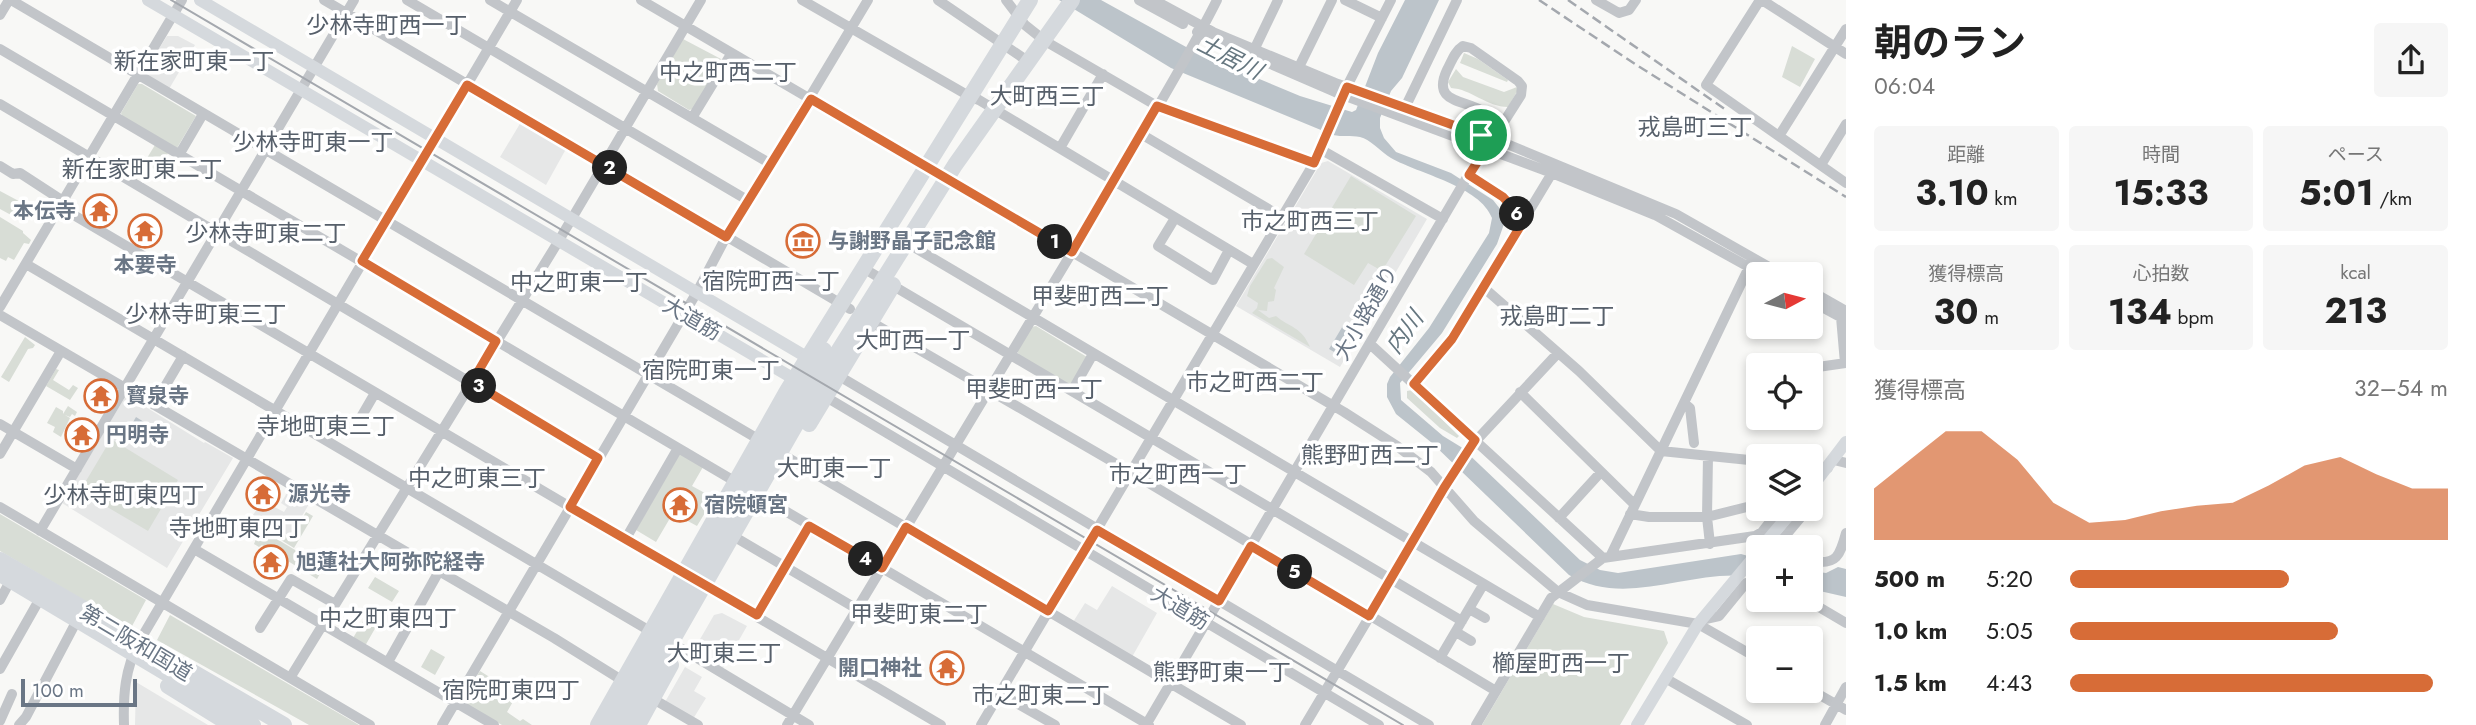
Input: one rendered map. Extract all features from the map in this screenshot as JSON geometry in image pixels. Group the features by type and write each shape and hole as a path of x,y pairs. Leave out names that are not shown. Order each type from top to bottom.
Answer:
{"highway":[{"path":"610,725 637,690 699,583 757,494 775,450 878,277 912,246 974,98 1036,0"},
{"path":"624,725 637,690 699,583 737,538 775,450 810,388 941,175 995,121 994,109 1068,7"},
{"path":"0,561 135,651 260,725"},
{"name":"第二阪和国道","path":"0,561 44,597 271,725"},
{"path":"8,580 44,597 113,621 217,676 285,725"},
{"path":"8,580 204,708 244,725"},
{"name":"第二阪和国道","path":"8,580 253,725"},
{"path":"44,597 74,625 268,707 298,725"},
{"path":"135,651 231,725"},
{"path":"598,725 637,690"},
{"path":"637,690 638,725"},
{"path":"235,695 285,725"}],"main road":[{"name":"大道筋","path":"148,0 810,388"},
{"name":"大道筋","path":"200,0 823,367"},
{"path":"1823,476 1836,464 1846,442"},
{"path":"1772,535 1784,521"},
{"path":"1638,725 1699,622 1741,581 1746,572"}],"street":[{"path":"0,15 10,0 1241,725"},
{"path":"0,307 182,0"},
{"path":"324,0 1132,473 1496,691"},
{"path":"40,531 354,0"},
{"path":"407,0 749,201"},
{"path":"490,0 771,164"},
{"path":"124,725 124,684 135,651 517,0"},
{"path":"641,0 1333,406 1415,459 1474,521 1558,593 1587,605 1699,622 1746,651"},
{"path":"290,678 558,242 701,0"},
{"path":"803,0 994,109 1253,264"},
{"path":"442,725 697,292 726,237 868,0"},
{"path":"938,0 1029,62"},
{"path":"1006,0 1023,21 1045,41 1157,106 1314,163"},
{"path":"1139,0 1348,94 1487,137 1676,214 1751,262"},
{"path":"790,720 1115,181 1157,106 1195,46 1217,0"},
{"path":"1255,48 1278,0"},
{"path":"1299,67 1332,0"},
{"path":"1345,0 1382,18"},
{"path":"981,725 1314,163 1391,0"},
{"path":"1399,111 1457,0"},
{"path":"1596,0 1621,13 1629,10 1636,0"},
{"path":"1846,54 1761,0 1706,85 1846,183"},
{"path":"1161,2 1201,30 1255,48 1299,67 1348,94"},
{"path":"1779,136 1846,29"},
{"name":"大小路通り","path":"1147,724 1467,177 1486,150 1487,119 1484,112 1448,97 1442,88 1444,76 1457,50 1463,46 1474,49 1522,86 1521,94 1487,137"},
{"path":"0,48 1147,724"},
{"path":"692,118 732,54"},
{"path":"1060,148 1103,74"},
{"path":"0,104 598,458"},
{"path":"1399,111 1486,150 1552,173 1655,215 1751,262"},
{"path":"179,155 203,114"},
{"path":"1821,164 1846,124"},
{"path":"1141,134 1282,217"},
{"path":"1320,149 1443,219"},
{"path":"0,166 13,174 20,173 62,204 187,282 941,725"},
{"path":"1412,382 1452,339 1552,173"},
{"path":"1467,177 1503,197 1524,220"},
{"path":"1175,218 1158,246 1213,280 1230,250"},
{"path":"912,246 1540,617"},
{"path":"26,264 666,640 790,720 809,725"},
{"path":"1476,725 1551,598 1604,559 1632,510 1746,273"},
{"path":"878,277 1462,621"},
{"path":"1483,287 1558,353 1661,451 1746,460"},
{"path":"1824,301 1844,316"},
{"path":"1824,307 1844,316"},
{"path":"0,315 698,725"},
{"path":"1823,366 1846,363 1844,316"},
{"path":"1370,344 1395,365 1473,443 1604,559"},
{"path":"0,454 61,351"},
{"path":"1305,725 1473,443 1558,353"},
{"path":"1072,391 1093,354"},
{"path":"154,405 183,356"},
{"name":"大道筋","path":"823,367 1429,725"},
{"name":"大道筋","path":"810,388 1379,725"},
{"path":"1520,392 1601,472 1632,510 1649,517 1707,517 1746,507"},
{"path":"357,424 375,393"},
{"path":"1684,403 1690,408 1694,443"},
{"path":"0,424 77,469"},
{"path":"625,540 678,448"},
{"path":"1708,456 1707,517 1710,544"},
{"path":"1559,518 1601,472"},
{"path":"0,507 370,725"},
{"path":"1604,559 1755,537 1771,521"},
{"path":"1786,535 1798,521"},
{"path":"757,615 809,526"},
{"path":"1823,562 1830,562 1841,552 1846,533"},
{"path":"737,538 857,609"},
{"path":"194,549 494,725"},
{"path":"388,662 438,572"},
{"path":"260,628 291,579 335,604"},
{"path":"0,600 8,580"},
{"path":"1741,581 1746,582"},
{"path":"1440,658 1483,585"},
{"path":"0,668 44,597"},
{"path":"1469,609 1485,618"},
{"path":"1823,609 1846,623"},
{"path":"19,725 26,717 74,625"},
{"path":"1456,632 1471,641"},
{"path":"1665,678 1747,725"},
{"path":"1825,725 1842,708 1846,687"},
{"path":"999,692 1055,725"},
{"path":"0,721 12,694"},
{"path":"1823,697 1842,708"}],"shaded area":[{"path":"1059,0 1101,0 1197,53 1300,96 1352,112 1356,110 1378,53 1405,0 1439,0 1402,78 1391,91 1380,118 1380,128 1384,138 1396,152 1451,173 1493,200 1501,210 1504,224 1497,244 1442,333 1400,383 1401,400 1443,436 1461,447 1580,560 1600,570 1618,573 1741,554 1746,555 1746,577 1711,577 1639,588 1615,588 1592,585 1569,575 1432,443 1396,414 1387,397 1390,377 1429,328 1489,233 1492,218 1485,207 1462,189 1391,158 1364,138 1333,135 1171,68"},
{"path":"167,36 178,36 195,45 169,89 147,76 145,71"},
{"path":"683,39 722,62 693,109 689,110 658,91 657,84"},
{"path":"1792,46 1815,59 1800,87 1782,77"},
{"path":"1464,53 1478,59 1508,80 1507,82 1460,63"},
{"path":"1456,69 1463,77 1504,92 1517,87 1518,90 1508,107 1493,104 1465,91 1451,88 1448,82"},
{"path":"138,84 196,116 177,148 122,116 121,113"},
{"path":"521,122 566,149 546,185 500,157"},
{"path":"155,145 168,153 158,171 144,163"},
{"path":"1328,161 1427,219 1340,367 1236,306 1321,163"},
{"path":"1351,176 1416,216 1382,271 1368,263 1354,285 1304,254"},
{"path":"0,191 30,207 22,221 0,209"},
{"path":"0,217 23,231 31,240 29,244 24,243 14,260 8,257 6,261 0,258"},
{"path":"1272,258 1284,267 1274,288 1274,301 1268,302 1267,311 1258,310 1269,318 1276,316 1295,328 1310,347 1252,313 1258,303 1247,296 1250,286 1267,259"},
{"path":"1344,324 1356,331 1341,356 1329,349"},
{"path":"1036,326 1087,357 1070,386 1019,355 1017,351 1031,327"},
{"path":"25,337 35,345 28,349 9,382 1,377"},
{"path":"56,369 59,370 53,380 69,390 73,385 78,388 70,400 46,386"},
{"path":"1412,390 1459,436 1457,438 1440,428 1407,398 1407,391"},
{"path":"128,396 233,458 167,568 62,503"},
{"path":"68,406 77,412 75,416 65,415 70,418 61,437 53,432 55,427 47,423 56,407 63,411 63,414"},
{"path":"136,417 160,432 153,443 129,429"},
{"path":"111,439 178,480 148,531 80,491"},
{"name":"宿院頓宮","path":"679,455 703,467 692,486 714,498 697,526 673,513 656,542 636,530"},
{"path":"288,491 309,504 290,537 253,515 258,507 263,510 267,503 284,512 287,507 281,503"},
{"path":"306,512 313,516 294,548 250,521 253,516 290,538"},
{"path":"0,514 146,600 131,628 0,551"},
{"path":"247,521 315,562 312,567 321,572 317,579 262,545 259,547 254,544 256,539 241,530"},
{"path":"1838,567 1846,569 1846,597 1823,592 1823,573"},
{"path":"375,577 399,591 392,602 368,588"},
{"path":"1112,586 1157,613 1132,657 1073,622 1085,603 1097,610"},
{"path":"1553,604 1584,617 1664,631 1668,643 1620,725 1482,725"},
{"path":"722,613 747,626 722,670 692,653 714,615"},
{"path":"170,615 359,725 309,725 157,640"},
{"path":"365,618 377,625 365,646 353,638"},
{"path":"431,649 445,657 435,675 421,667"},
{"path":"685,667 702,677 694,691 706,698 693,719 665,702"},
{"path":"480,671 504,686 502,690 515,698 507,712 532,725 502,725 463,702 462,699"},
{"path":"136,682 208,725 135,725"}],"tram line":[{"path":"171,0 1403,725"}],"railway":[{"path":"1539,0 1846,197"},
{"path":"1568,0 1726,110"}],"place":[{"name":"本伝寺","path":"100,211"},
{"name":"本要寺","path":"145,231"},
{"name":"与謝野晶子記念館","path":"803,241"},
{"name":"寳泉寺","path":"101,396"},
{"name":"円明寺","path":"82,435"},
{"name":"源光寺","path":"263,494"},
{"name":"宿院頓宮","path":"680,505"},
{"name":"旭蓮社大阿弥陀経寺","path":"271,562"},
{"name":"開口神社","path":"947,668"}],"district":[{"name":"少林寺町西一丁","path":"387,25"},
{"name":"新在家町東一丁","path":"194,61"},
{"name":"中之町西二丁","path":"728,72"},
{"name":"大町西三丁","path":"1047,96"},
{"name":"戎島町三丁","path":"1695,127"},
{"name":"少林寺町東一丁","path":"313,142"},
{"name":"新在家町東二丁","path":"142,169"},
{"name":"市之町西三丁","path":"1310,221"},
{"name":"少林寺町東二丁","path":"266,233"},
{"name":"宿院町西一丁","path":"771,281"},
{"name":"中之町東一丁","path":"579,282"},
{"name":"甲斐町西二丁","path":"1100,296"},
{"name":"少林寺町東三丁","path":"206,314"},
{"name":"戎島町二丁","path":"1557,316"},
{"name":"大町西一丁","path":"913,340"},
{"name":"宿院町東一丁","path":"711,370"},
{"name":"市之町西二丁","path":"1255,382"},
{"name":"甲斐町西一丁","path":"1034,389"},
{"name":"寺地町東三丁","path":"326,426"},
{"name":"熊野町西二丁","path":"1370,455"},
{"name":"大町東一丁","path":"834,468"},
{"name":"市之町西一丁","path":"1178,474"},
{"name":"中之町東三丁","path":"477,478"},
{"name":"少林寺町東四丁","path":"124,495"},
{"name":"寺地町東四丁","path":"238,528"},
{"name":"甲斐町東二丁","path":"919,614"},
{"name":"中之町東四丁","path":"388,618"},
{"name":"大町東三丁","path":"724,653"},
{"name":"櫛屋町西一丁","path":"1561,663"},
{"name":"熊野町東一丁","path":"1222,672"},
{"name":"宿院町東四丁","path":"511,690"},
{"name":"市之町東二丁","path":"1041,695"}],"route":[{"path":"467,85 726,237 811,99 1072,252 1157,106 1314,163 1347,87 1481,135 1492,139 1469,175 1503,197 1524,220 1452,339 1414,384 1475,440 1369,616 1251,546 1219,601 1097,530 1048,611 906,527 882,568 809,526 757,615 570,507 598,458 472,382 496,341 362,261 467,85"}],"water label":[{"name":"土居川","path":"1230,57"},
{"name":"内川","path":"1404,332"}]}
